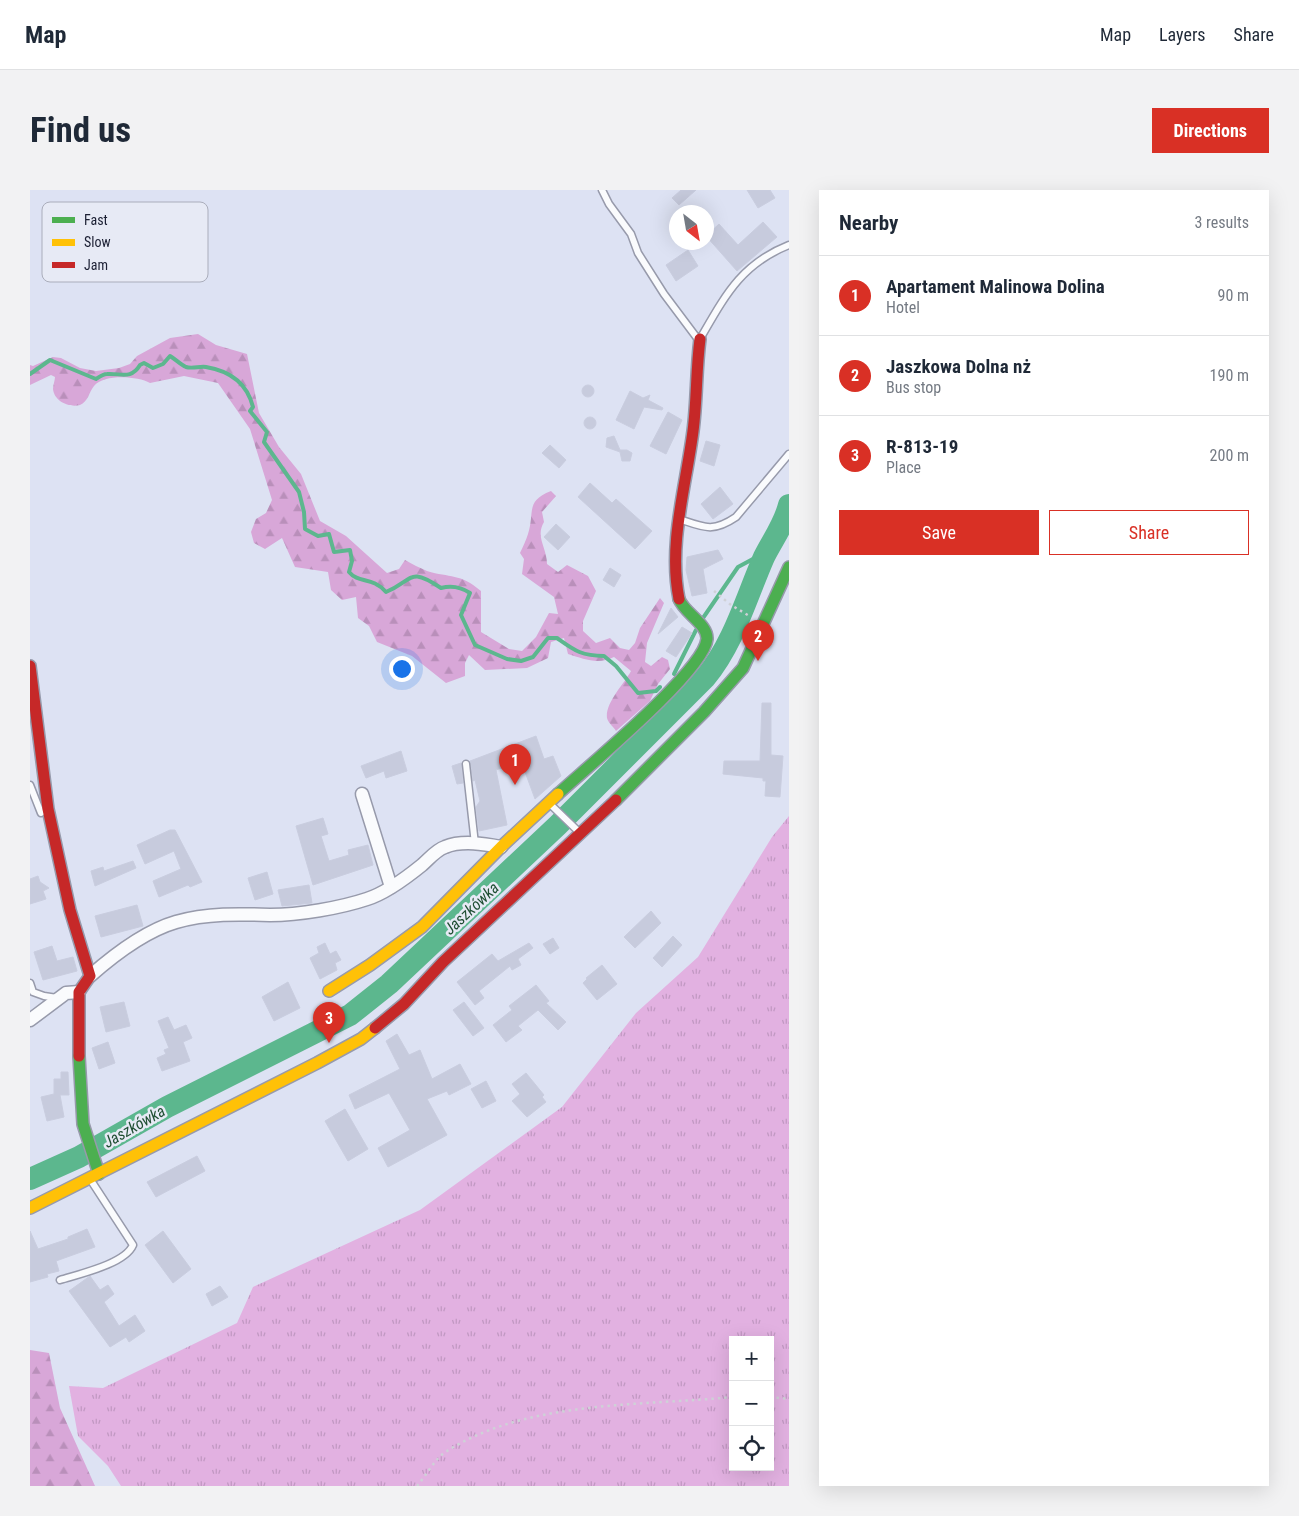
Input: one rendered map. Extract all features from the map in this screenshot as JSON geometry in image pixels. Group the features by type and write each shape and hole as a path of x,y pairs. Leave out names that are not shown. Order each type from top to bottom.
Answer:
{"street":[{"path":"329,991 378,960 422,926 502,847 553,807 674,687 697,661 706,640 706,632 680,602 674,578 690,451 695,374 700,339"},
{"path":"30,1208 361,1039 404,1004 443,962 577,830 704,712 743,668 789,567"},
{"path":"30,666 42,775 54,841 70,910 90,976"},
{"path":"362,794 391,887"},
{"path":"94,1176 93,1159 83,1124 79,1076 79,992 90,976 109,959 144,936 176,922 244,913 272,915 295,913 352,904 370,898 391,887 446,846 475,844 502,847"},
{"path":"30,1020 66,993 79,992"}],"lane":[{"path":"602,190 609,204 631,234 638,253 681,320 700,339 745,270 770,253 789,245"},
{"path":"680,519 708,529 725,525 736,517 789,454"},
{"path":"466,764 475,844"},
{"path":"30,785 54,841"},
{"path":"553,807 577,830"},
{"path":"30,983 34,992 58,998"},
{"path":"60,1280 100,1267 130,1252 133,1245 94,1176"}],"path":[{"path":"714,591 731,605 764,623"},
{"path":"417,1486 445,1452 492,1429 553,1413 632,1403 729,1397"},
{"path":"774,1397 789,1399"}],"green space":[{"path":"198,334 216,345 247,354 259,413 279,447 301,474 320,521 346,536 387,573 399,569 405,560 427,571 461,579 474,585 481,591 481,632 509,649 522,651 536,637 549,613 558,614 554,597 522,574 524,559 520,553 528,534 534,503 537,499 551,491 556,496 542,512 544,522 541,538 547,564 558,572 567,565 588,576 596,591 583,621 583,631 596,643 610,638 620,648 629,650 635,643 640,628 660,598 664,603 647,643 645,662 651,666 662,657 668,660 670,669 658,684 650,701 616,731 607,718 607,712 612,700 631,671 614,657 597,661 568,654 564,638 551,642 548,658 527,668 485,670 469,655 465,663 465,676 446,683 412,656 377,642 369,626 358,618 356,597 342,600 331,590 328,572 295,567 282,538 265,549 254,543 251,532 256,519 266,513 272,500 250,429 218,383 184,376 150,383 121,377 105,379 94,386 85,402 76,406 63,403 56,397 53,389 55,377 51,375 30,385 30,365 33,366 53,357 61,358 80,368 96,371 119,368 130,364 137,356 170,338"},
{"path":"789,816 789,1486 121,1486 108,1466 78,1436 69,1386 103,1388 237,1323 253,1287 420,1210 562,1107 636,1013 698,957 772,837"},
{"path":"30,1350 49,1353 60,1408 95,1486 30,1486"}],"building":[{"path":"681,190 696,190 679,205 672,198"},
{"path":"747,190 770,190 775,198 758,208"},
{"path":"763,222 777,237 737,271 714,245 714,229 719,224 738,245"},
{"path":"688,250 698,266 676,281 666,265"},
{"path":"590,385 593,386 593,396 586,397 583,396 582,389 583,386"},
{"path":"630,391 643,398 650,395 648,400 663,408 662,410 644,407 634,429 616,420"},
{"path":"668,412 682,420 666,454 650,446"},
{"path":"592,417 595,418 595,428 588,429 585,428 584,421 585,418"},
{"path":"614,436 620,450 627,450 632,453 630,461 622,461 620,452 606,447 607,438"},
{"path":"706,441 720,445 714,466 700,461"},
{"path":"550,445 566,460 559,468 542,453"},
{"path":"590,483 612,503 616,499 652,531 635,549 578,497"},
{"path":"720,487 733,504 713,519 701,504"},
{"path":"556,524 570,537 558,550 544,537"},
{"path":"718,550 723,559 703,569 707,593 692,596 686,570 687,557"},
{"path":"610,568 621,575 614,587 603,580"},
{"path":"671,608 678,617 658,634"},
{"path":"682,627 692,633 676,657 666,651"},
{"path":"762,703 771,703 771,755 783,756 780,797 765,796 766,781 763,781 763,778 723,774 724,761 760,761"},
{"path":"536,736 544,759 553,756 561,776 535,799 521,761 496,770 507,825 479,831 476,807 480,801 475,780 473,781 470,761"},
{"path":"401,751 407,771 386,778 384,771 366,778 361,766"},
{"path":"461,763 463,783 457,784 452,766"},
{"path":"323,818 328,834 321,836 329,861 349,855 348,850 368,845 373,865 313,885 296,826"},
{"path":"170,830 175,830 202,882 190,887 188,885 159,897 153,881 181,869 174,851 145,864 137,845"},
{"path":"133,861 136,868 95,886 91,871 103,867 104,871"},
{"path":"267,872 273,894 255,900 248,878"},
{"path":"38,876 40,882 49,888 43,891 46,899 30,904 30,879"},
{"path":"309,885 312,903 282,906 278,890"},
{"path":"137,905 143,926 101,937 95,916"},
{"path":"651,911 661,923 635,948 624,937"},
{"path":"673,936 682,945 662,967 653,958"},
{"path":"553,938 559,948 550,954 543,944"},
{"path":"325,943 330,954 336,951 341,960 335,963 337,970 320,979 310,958 319,953 317,947"},
{"path":"529,943 533,948 518,959 521,965 512,970 510,966 479,991 484,998 475,1005 457,982 492,954 498,961"},
{"path":"52,946 57,961 73,957 77,971 43,980 34,952"},
{"path":"602,965 617,984 597,1000 583,983 586,978"},
{"path":"288,982 300,1008 274,1021 262,997"},
{"path":"536,985 549,1001 546,1003 566,1022 558,1030 538,1010 518,1026 522,1030 506,1042 493,1025 512,1010 509,1006"},
{"path":"124,1002 130,1026 106,1032 100,1007"},
{"path":"464,1002 484,1028 473,1036 453,1010"},
{"path":"168,1017 174,1030 186,1025 192,1038 183,1042 190,1061 162,1071 157,1058 166,1054 164,1050 169,1048 158,1021"},
{"path":"397,1034 409,1055 420,1050 432,1079 460,1064 471,1084 449,1095 447,1091 427,1099 447,1135 388,1167 378,1148 410,1130 389,1093 355,1109 349,1095 400,1069 386,1041"},
{"path":"108,1042 115,1063 99,1069 92,1048"},
{"path":"61,1072 68,1072 69,1095 60,1095 64,1117 47,1121 41,1097 54,1094 54,1079 61,1079"},
{"path":"526,1073 544,1095 542,1097 546,1102 527,1117 512,1101 520,1094 512,1084"},
{"path":"486,1081 496,1101 482,1108 471,1089"},
{"path":"345,1109 368,1149 348,1161 325,1121"},
{"path":"197,1156 205,1171 156,1197 147,1182"},
{"path":"87,1229 95,1247 56,1261 59,1271 47,1274 48,1277 30,1282 30,1231 38,1249 68,1239 68,1237"},
{"path":"163,1231 191,1269 173,1283 145,1245"},
{"path":"90,1276 100,1290 108,1285 114,1294 104,1302 119,1326 135,1315 145,1331 129,1342 126,1337 110,1347 69,1291"},
{"path":"220,1286 228,1297 212,1306 206,1294"}],"waterway":[{"path":"30,374 50,360 96,379 106,374 125,375 133,373 144,363 153,368 163,364 170,356 186,367 206,367 230,375 246,391 253,407 250,411 267,432 264,442 299,492 304,512 305,529 318,536 329,534 334,552 350,550 352,561 349,572 353,576 376,584 386,592 416,576 430,581 441,588 453,587 467,591 470,593 461,615 475,645 507,659 521,661 533,657 548,638 557,638 578,652 604,656 616,666 638,693 656,691 660,687"},
{"name":"Jaszkówka","path":"30,1179 79,1157 167,1107 350,1015 389,984 558,825 705,678 732,635 764,557 789,505"},
{"path":"703,618 738,567 768,551"},
{"path":"674,674 696,630"}],"traffic: fast":[{"path":"616,800 704,712 743,668 789,567"},
{"path":"558,794 642,719 686,673 701,654 707,639 704,628 679,599"},
{"path":"79,1056 83,1124 99,1174"}],"traffic: slow":[{"path":"329,991 370,965 422,927 501,847 558,794"},
{"path":"30,1208 317,1063 361,1039 375,1028"}],"traffic: jam":[{"path":"679,599 676,578 677,536 693,431 700,339"},
{"path":"30,666 48,809 70,910 90,976 79,992 79,1056"},
{"path":"375,1028 404,1004 443,962 616,800"}],"place":[{"name":"Jaszkowa Dolna nż","path":"758,661"},
{"name":"Apartament Malinowa Dolina","path":"515,785"},
{"name":"R-813-19","path":"329,1043"}]}
